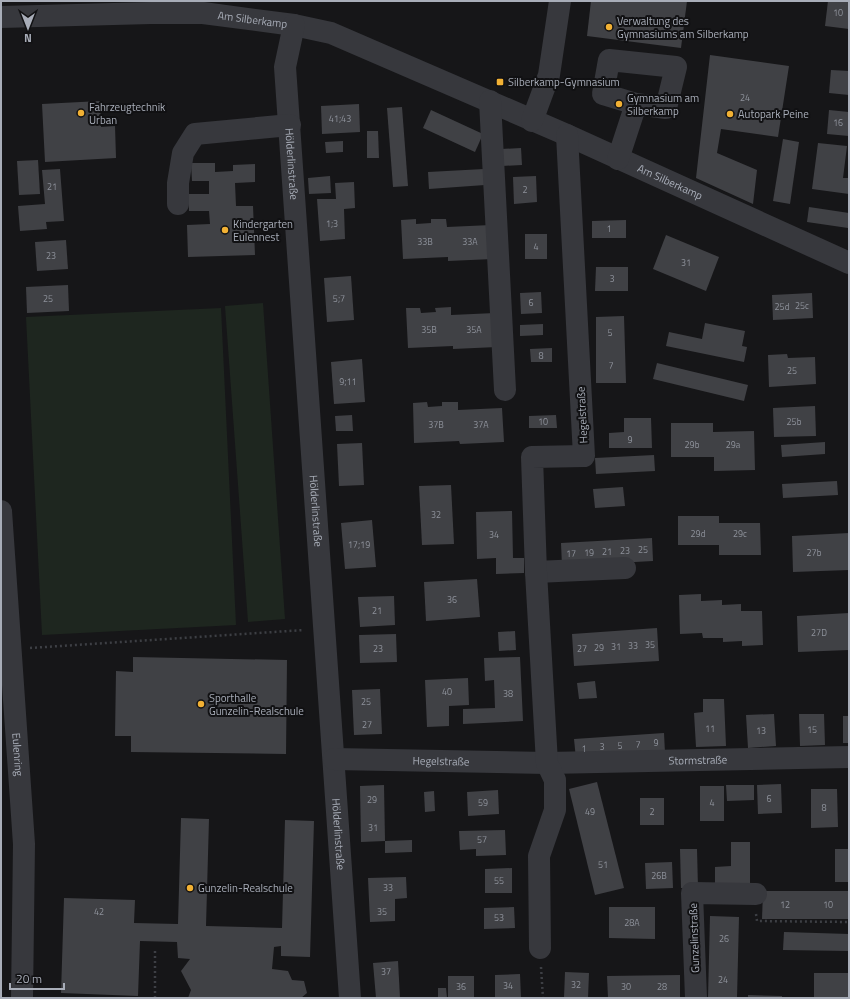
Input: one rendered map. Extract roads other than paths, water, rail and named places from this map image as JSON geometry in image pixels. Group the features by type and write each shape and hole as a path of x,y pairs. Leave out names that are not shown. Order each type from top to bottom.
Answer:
{"street":[{"path":"532,121 549,75 560,1"},
{"name":"Am Silberkamp","path":"1,17 151,7 294,25 331,32 566,135 849,263"},
{"name":"Hölderlinstraße","path":"294,25 285,67 350,998"},
{"path":"490,102 505,390"},
{"path":"618,159 636,104"},
{"path":"178,204 178,182 183,153 195,134 290,125"},
{"name":"Hegelstraße","path":"540,948 540,856 555,810 555,780 547,763 536,572 532,457 584,456 566,135"},
{"name":"Eulenring","path":"1,511 10,649 8,712 24,844 22,998"},
{"path":"536,572 624,568"},
{"name":"Stormstraße","path":"547,763 849,757"},
{"name":"Hegelstraße","path":"334,759 547,763"},
{"name":"Gunzelinstraße","path":"696,998 692,893 756,894"}],"place":[{"name":"Verwaltung des Gymnasiums am Silberkamp","path":"609,27"},
{"name":"Silberkamp-Gymnasium","path":"500,82"},
{"name":"Gymnasium am Silberkamp","path":"619,104"},
{"name":"Fahrzeugtechnik Urban","path":"81,113"},
{"name":"Autopark Peine","path":"730,114"},
{"name":"Kindergarten Eulennest","path":"225,230"},
{"name":"Sporthalle Gunzelin-Realschule","path":"201,704"},
{"name":"Gunzelin-Realschule","path":"190,888"}]}
